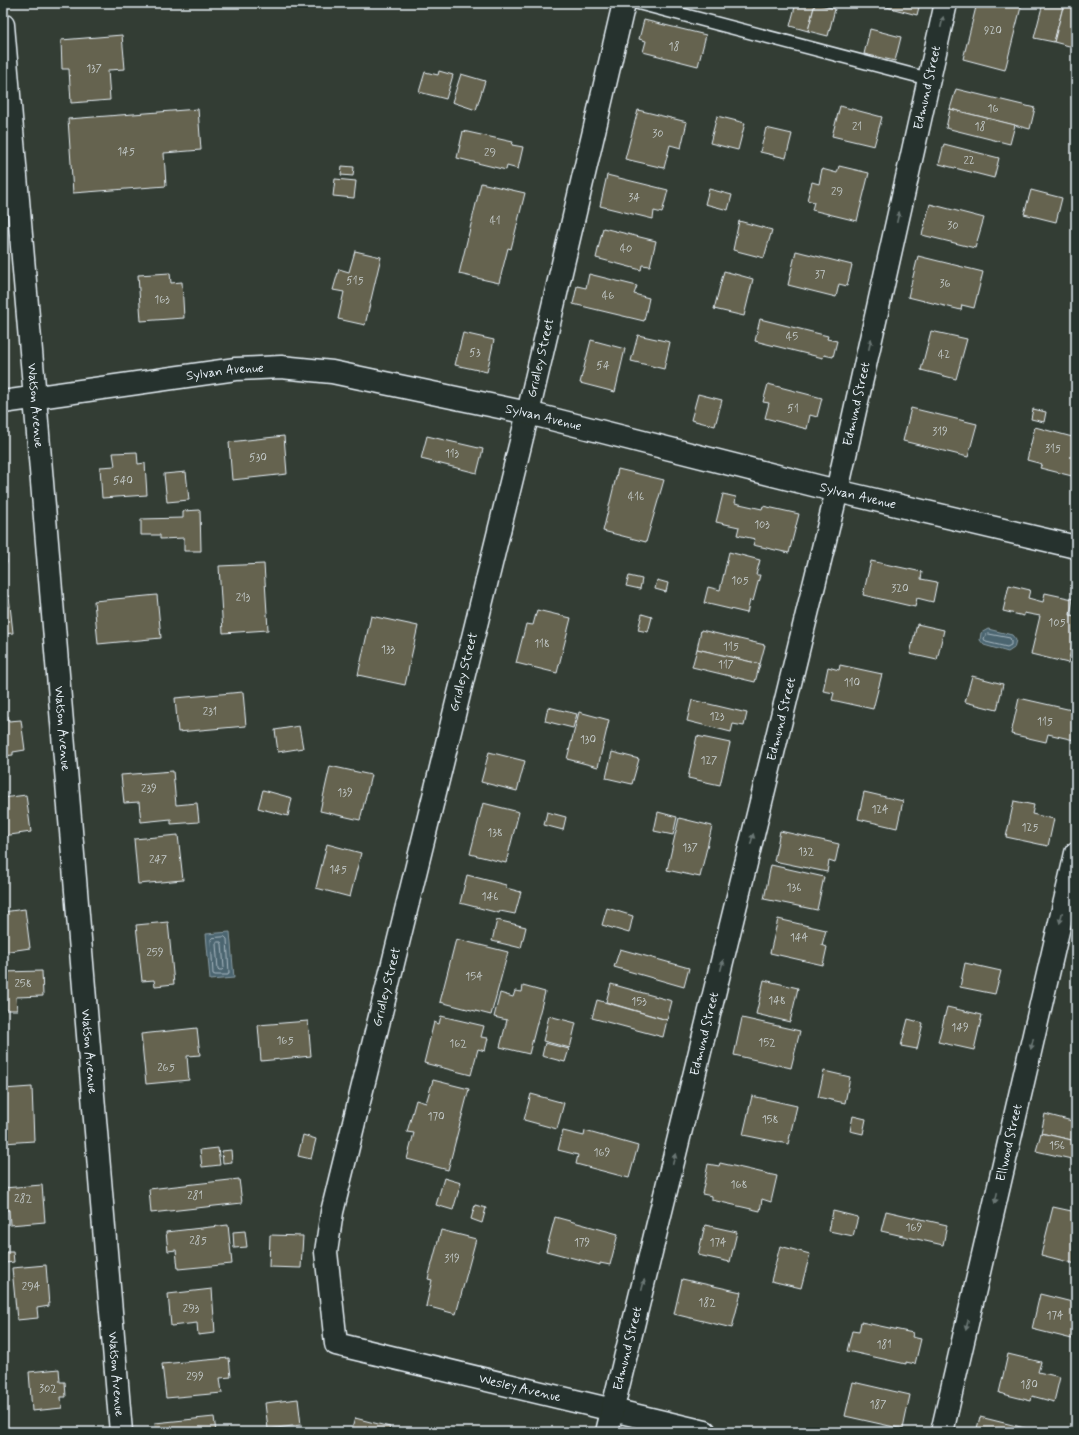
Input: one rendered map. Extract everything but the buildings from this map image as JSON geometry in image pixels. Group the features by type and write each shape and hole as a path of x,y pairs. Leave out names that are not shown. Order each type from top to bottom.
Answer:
{"street":[{"name":"Gridley Street","path":"336,1344 326,1252 332,1212 528,413 624,3"},
{"name":"Edmund Street","path":"607,1432 837,491 946,3"},
{"name":"Watson Avenue","path":"3,25 121,1432"},
{"name":"Sylvan Avenue","path":"3,402 236,369 281,366 332,372 528,413 837,491 1076,547"},
{"name":"Ellwood Street","path":"942,1432 1076,852"},
{"name":"Wesley Avenue","path":"336,1344 705,1432"}],"lane":[{"path":"638,3 929,79"}],"water":[{"path":"988,629 1012,635 1016,640 1014,648 1008,652 984,645 980,640 981,633"},
{"path":"230,932 234,978 210,980 206,934"}]}
